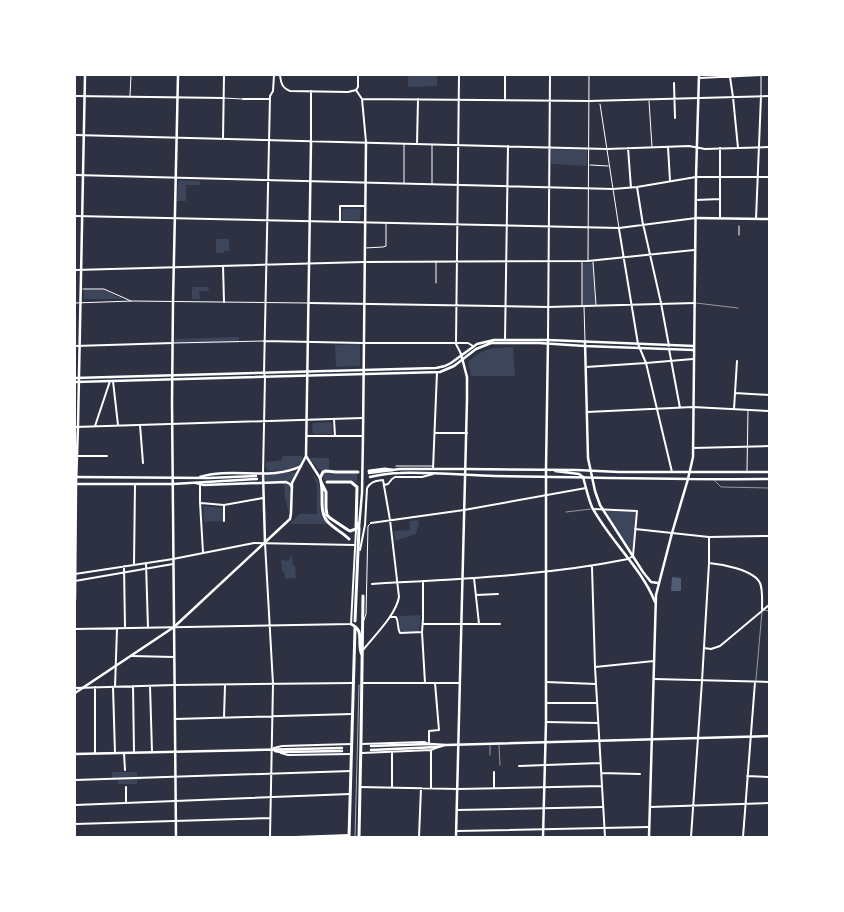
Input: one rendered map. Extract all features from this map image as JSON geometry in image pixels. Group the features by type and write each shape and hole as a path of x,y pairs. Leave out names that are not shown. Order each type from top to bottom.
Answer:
{"highway":[{"path":"369,472 385,469 392,470"},
{"path":"349,539 323,515 321,480 323,472 326,471 358,472"},
{"path":"321,480 326,492 327,515 350,531 357,528"},
{"path":"328,482 351,482 355,484 357,489 358,557 353,625 349,836"},
{"path":"359,837 363,596"},
{"path":"353,625 357,627 359,632 360,648 363,656"}],"main road":[{"path":"75,599 75,484 77,380 80,346 85,75"},
{"path":"176,837 172,343 178,75"},
{"path":"649,837 655,602 658,583 693,457 699,77"},
{"path":"75,693 174,627 290,519 293,480 306,456 311,141"},
{"path":"357,528 362,493 366,142"},
{"path":"696,218 769,219"},
{"path":"77,380 111,381 264,372 439,368 451,363 473,346 490,340 529,339 639,348 694,348"},
{"path":"529,339 538,343"},
{"path":"77,380 437,372 450,368 476,349 487,344 548,342"},
{"path":"544,837 548,342"},
{"path":"585,344 638,344 669,348"},
{"path":"585,344 588,458 594,491 603,510 651,582 658,583"},
{"path":"456,837 466,475 467,377 461,354"},
{"path":"306,456 321,480"},
{"path":"200,477 213,474 286,472 302,466"},
{"path":"392,470 433,468 619,472 769,472"},
{"path":"546,470 579,474 583,477 593,509 655,602"},
{"path":"262,473 265,543"},
{"path":"370,477 400,473 592,478 769,478"},
{"path":"75,484 172,484 257,478 76,477"},
{"path":"194,482 200,485 286,482 292,487"},
{"path":"446,745 438,747 371,748 429,744 769,736"},
{"path":"75,754 271,749 342,749 280,752 271,749"}],"street":[{"path":"130,97 131,75"},
{"path":"223,140 224,75"},
{"path":"262,473 270,96 273,91 274,75"},
{"path":"280,75 282,85 287,90 350,92 356,90"},
{"path":"356,90 358,87 358,75"},
{"path":"459,75 456,344 461,354"},
{"path":"505,75 505,100"},
{"path":"548,342 550,75"},
{"path":"588,261 590,75"},
{"path":"699,77 762,75 756,219"},
{"path":"730,77 734,97 738,148"},
{"path":"674,82 675,118"},
{"path":"356,90 362,99 366,142"},
{"path":"311,91 311,141"},
{"path":"75,96 270,99"},
{"path":"362,99 589,101 769,96"},
{"path":"417,144 418,99"},
{"path":"649,100 652,148"},
{"path":"600,104 638,344 646,363 672,472"},
{"path":"75,135 607,149 689,146 720,148 769,147"},
{"path":"404,144 404,184"},
{"path":"432,144 432,185"},
{"path":"505,340 508,146"},
{"path":"668,147 670,181"},
{"path":"628,148 631,188"},
{"path":"720,148 720,218"},
{"path":"589,166 609,166"},
{"path":"75,175 589,189 631,188 696,177 769,177"},
{"path":"637,187 642,224 661,303 680,408"},
{"path":"696,200 720,199"},
{"path":"340,222 340,206 365,206"},
{"path":"75,216 588,228 619,228 696,218"},
{"path":"365,248 385,247 386,223"},
{"path":"738,235 739,226"},
{"path":"75,270 364,262 588,261 695,250"},
{"path":"593,260 596,306"},
{"path":"436,261 436,283"},
{"path":"582,261 585,344"},
{"path":"222,266 224,302"},
{"path":"81,289 104,290 132,302"},
{"path":"75,303 224,302 548,307 694,303"},
{"path":"75,346 264,341 470,343 473,346"},
{"path":"586,367 694,359"},
{"path":"734,409 737,361"},
{"path":"396,466 433,468 437,372"},
{"path":"111,381 118,425"},
{"path":"95,426 111,381"},
{"path":"735,393 769,395"},
{"path":"587,412 693,407 769,411"},
{"path":"747,473 748,410"},
{"path":"77,426 363,418"},
{"path":"334,419 335,436"},
{"path":"140,425 143,463"},
{"path":"435,433 466,434"},
{"path":"307,436 363,436"},
{"path":"693,448 769,446"},
{"path":"77,456 107,456"},
{"path":"384,485 388,484 395,477 433,474"},
{"path":"358,557 364,525 366,488 373,481 383,480 398,582 398,601 390,617 363,650"},
{"path":"134,565 135,484"},
{"path":"200,485 203,552"},
{"path":"363,623 366,614 368,526 370,523 464,510 586,488"},
{"path":"200,502 224,505 263,498"},
{"path":"224,505 224,521"},
{"path":"372,584 463,579 546,571 592,566 628,559 633,556 636,511 593,509"},
{"path":"75,629 353,625 353,565 357,528"},
{"path":"635,529 710,537 769,536"},
{"path":"691,837 710,537"},
{"path":"75,574 254,543 355,545"},
{"path":"265,543 273,684 270,837"},
{"path":"146,563 148,628"},
{"path":"709,563 727,565 756,577 761,588 762,610"},
{"path":"75,581 173,564"},
{"path":"124,566 125,628"},
{"path":"592,566 595,667 605,837"},
{"path":"474,578 480,624"},
{"path":"423,581 422,632 425,683"},
{"path":"476,595 498,594"},
{"path":"704,648 720,646 769,605"},
{"path":"390,617 398,620 398,630 400,633 422,632"},
{"path":"423,624 500,624"},
{"path":"115,753 114,687 117,629"},
{"path":"132,656 174,657"},
{"path":"595,667 654,662"},
{"path":"654,679 769,682"},
{"path":"546,682 596,684"},
{"path":"743,837 755,682"},
{"path":"75,688 353,683"},
{"path":"362,683 461,683"},
{"path":"361,744 424,742 429,744 429,731 439,730 435,683"},
{"path":"224,717 225,685"},
{"path":"133,686 134,752"},
{"path":"150,686 152,752"},
{"path":"95,687 95,753"},
{"path":"546,703 597,704"},
{"path":"175,719 352,714"},
{"path":"546,722 598,723"},
{"path":"271,749 282,746 351,744"},
{"path":"361,754 432,750 438,747"},
{"path":"432,750 432,788"},
{"path":"280,752 288,755 351,754"},
{"path":"392,752 392,788"},
{"path":"124,753 124,770"},
{"path":"519,766 600,763"},
{"path":"75,780 350,771"},
{"path":"494,772 494,788"},
{"path":"601,773 640,774"},
{"path":"748,776 769,777"},
{"path":"360,787 458,789 602,786"},
{"path":"126,787 126,803"},
{"path":"419,837 421,788"},
{"path":"75,805 350,794"},
{"path":"650,807 769,803"},
{"path":"457,810 603,806"},
{"path":"75,824 270,818"},
{"path":"456,832 649,827"},
{"path":"295,837 349,836"}],"lane":[{"path":"694,303 738,308"},
{"path":"714,479 720,487 769,488"},
{"path":"566,512 593,509"},
{"path":"755,682 762,610 769,611"},
{"path":"490,743 490,755"},
{"path":"499,743 500,766"}],"shaded area":[{"path":"408,75 437,75 437,86 408,87"},
{"path":"551,149 587,150 587,166 551,164"},
{"path":"180,180 200,181 200,185 186,185 186,201 177,201 178,182"},
{"path":"359,208 361,210 360,220 342,220 342,209"},
{"path":"216,239 229,239 229,251 216,253"},
{"path":"582,263 593,263 596,305 582,305"},
{"path":"192,287 208,287 209,291 199,291 200,299 192,299"},
{"path":"84,290 104,290 123,299 84,299"},
{"path":"239,337 239,343 174,344 175,339"},
{"path":"360,344 360,366 336,367 335,345"},
{"path":"513,347 515,376 471,376 468,362 479,353 494,348"},
{"path":"331,422 332,434 313,434 312,425 314,423"},
{"path":"282,456 302,456 302,462 287,470 269,471 266,468 266,462 282,460"},
{"path":"310,458 329,458 329,470 319,470"},
{"path":"296,472 291,483 287,481 268,482 265,480 265,475 267,474"},
{"path":"357,473 357,483 351,480 324,480 323,474"},
{"path":"313,475 319,485 320,511 328,524 290,524 299,514 317,514 317,485"},
{"path":"284,484 288,484 291,487 290,513 285,498"},
{"path":"203,506 224,508 223,521 204,522"},
{"path":"606,511 636,512 633,552 632,552"},
{"path":"418,520 416,534 395,540 394,531 410,530 409,521"},
{"path":"292,556 296,578 285,579 281,560 290,560"},
{"path":"672,577 681,578 681,591 671,591"},
{"path":"421,615 419,631 400,631 399,616"},
{"path":"112,772 137,772 137,776 141,777 141,780 137,780 137,784 118,784 118,780 112,780"}],"railway":[{"path":"355,837 359,685"}]}
